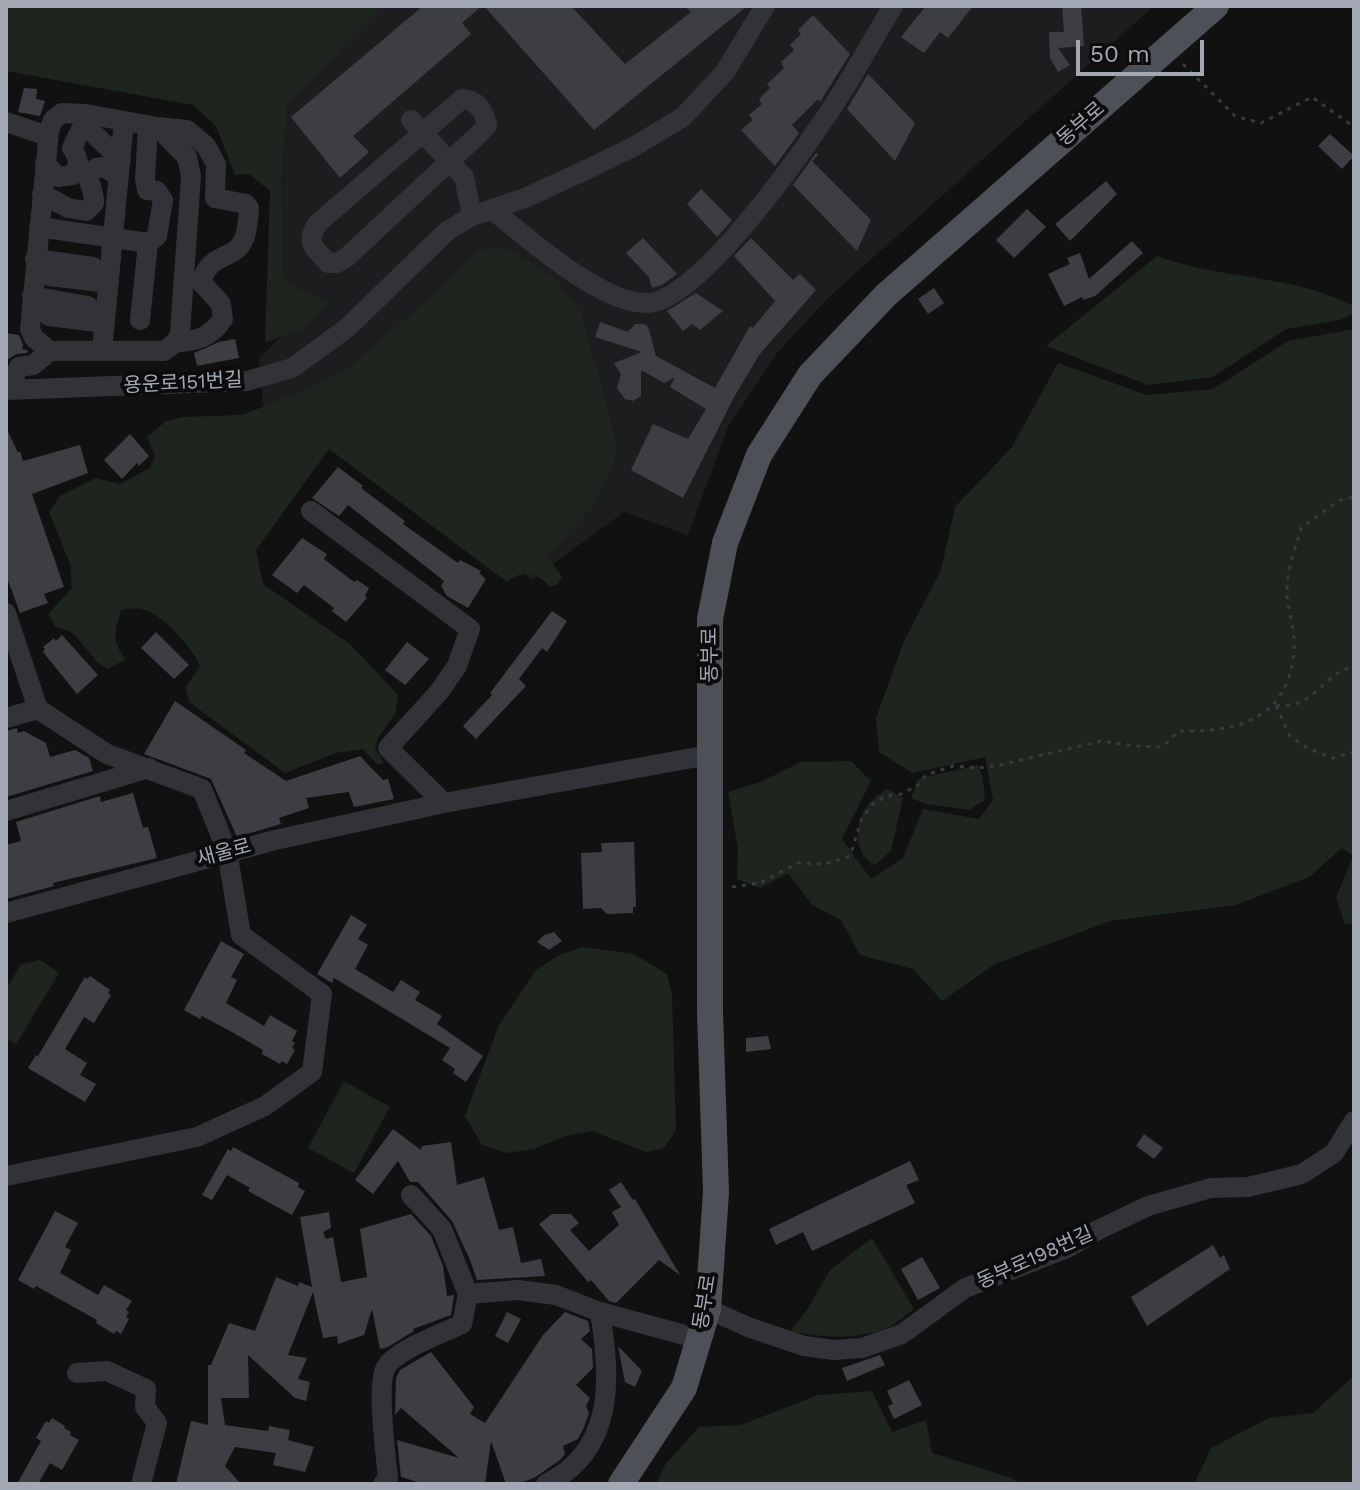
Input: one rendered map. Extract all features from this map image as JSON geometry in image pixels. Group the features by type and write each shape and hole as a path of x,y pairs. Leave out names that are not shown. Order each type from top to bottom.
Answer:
{"main road":[{"name":"동부로","path":"621,1484 684,1388 708,1309 716,1192 710,1012 710,619 725,543 759,455 810,375 886,295 1216,6"}],"street":[{"name":"용운로151번길","path":"7,390 247,381 292,368 336,336 447,231 472,216 590,168 683,117 725,72 765,6"},
{"path":"493,210 580,276 618,298 650,304 686,287 755,213 824,120 893,6"},
{"path":"462,99 472,100 485,113 487,125 450,162 337,263 328,263 311,244 311,235 318,223 417,126 462,99"},
{"path":"69,296 34,338 30,329 35,259 48,136 53,120 62,113 86,114 187,130 206,146 216,164 215,198 246,204 249,208 245,239 237,249 218,257 206,268 201,282 221,304 223,319 213,333 196,341 174,343"},
{"path":"102,351 124,121"},
{"path":"39,227 148,243 157,236 163,200 157,191 147,190 145,179 153,126"},
{"path":"102,351 164,351 180,333 191,176 187,157 153,126"},
{"path":"417,126 464,177 472,216"},
{"path":"11,129 48,136"},
{"path":"45,163 58,177 73,175 79,158 72,148 74,140 80,131 91,131 120,168"},
{"path":"42,194 68,208 86,211 94,203 95,196 88,175 96,168 120,168"},
{"path":"140,320 148,243"},
{"path":"35,259 69,296 105,323"},
{"path":"32,296 69,296 109,283"},
{"path":"69,296 102,351"},
{"path":"7,390 19,367 33,365 69,296"},
{"path":"311,511 470,629 457,666 439,692 388,748 444,803"},
{"path":"6,613 38,709 107,754 202,789 227,851 241,935 322,994 312,1072 265,1106 197,1137 6,1176"},
{"path":"6,718 38,709"},
{"name":"새울로","path":"6,913 227,851 444,803 709,755"},
{"path":"6,811 149,768"},
{"name":"동부로198번길","path":"708,1309 748,1327 804,1346 834,1350 862,1348 902,1334 965,1288 1067,1248 1148,1206 1211,1188 1274,1183 1302,1174 1334,1153 1354,1121"},
{"path":"392,1482 381,1387 385,1369 393,1359 462,1324 468,1294 442,1229 411,1195"},
{"path":"468,1294 518,1290 556,1295 600,1312 699,1339"},
{"path":"546,1484 572,1469 586,1452 604,1415 606,1369 600,1312"},
{"path":"77,1373 107,1371 146,1389 145,1407 157,1423 141,1484"}],"path":[{"path":"1167,49 1235,116 1261,123 1312,97 1354,127"},
{"path":"709,890 760,883 798,863 825,864 850,856 862,818 872,805 886,796 901,794 917,786 926,775 953,766 1000,765 1101,741 1162,747 1179,731 1206,731 1259,718 1276,706 1289,679 1294,649 1287,589 1301,528 1340,500 1354,497"},
{"path":"1276,706 1296,704 1326,685 1343,668 1354,667"},
{"path":"1276,706 1290,736 1309,749 1333,758 1354,752"}],"shaded area":[{"path":"6,6 382,6 287,103 281,179 282,271 286,283 331,302 298,331 265,342 270,191 249,174 235,175 216,126 193,105 6,71"},
{"path":"284,6 1154,6 829,297 778,352 728,427 688,535 624,512 531,580 380,445 264,412 259,359 281,336 277,163"},
{"path":"505,248 555,278 581,314 610,416 617,454 596,503 547,555 562,577 558,584 550,587 530,574 519,575 507,582 329,449 256,550 263,584 351,645 398,695 395,714 378,738 375,748 384,763 378,765 363,749 336,753 285,773 189,702 186,687 200,666 175,632 149,612 121,610 116,636 118,647 126,659 108,669 97,662 73,633 55,626 48,614 72,588 70,564 49,512 60,496 96,478 120,484 150,468 155,456 147,437 166,421 184,417 242,415 346,370 482,249"},
{"path":"1157,256 1181,264 1306,288 1354,306 1354,313 1340,320 1286,329 1213,377 1148,385 1046,346"},
{"path":"1354,329 1354,924 1345,924 1336,898 1353,856 1342,848 1309,877 1236,905 1110,921 995,964 942,1001 913,969 860,955 841,920 812,905 788,873 760,888 737,879 738,849 728,792 761,782 801,762 851,761 871,781 842,839 871,879 903,858 923,809 979,819 993,800 985,757 913,773 879,752 876,718 904,641 941,570 955,507 1012,447 1058,363 1147,395 1213,389 1288,341"},
{"path":"978,765 985,800 969,810 926,804 911,798 918,779"},
{"path":"887,789 903,798 891,851 875,865 860,850 858,828 867,806"},
{"path":"583,947 634,954 667,974 672,994 676,1130 664,1148 646,1152 592,1131 565,1136 534,1149 507,1153 482,1145 465,1116 498,1027 536,970 559,955"},
{"path":"40,960 59,973 16,1044 6,1038 6,990 21,964"},
{"path":"344,1081 390,1107 354,1173 308,1148"},
{"path":"872,1238 914,1309 890,1326 863,1335 826,1336 790,1331 807,1310 830,1270"},
{"path":"1354,1376 1354,1484 1194,1484 1211,1448 1269,1418 1313,1413"},
{"path":"872,1391 892,1432 926,1420 932,1453 1012,1478 1019,1484 656,1484 665,1465 699,1427 741,1425 818,1395"}],"building":[{"path":"423,6 482,6 462,23 471,34 353,136 369,152 340,178 291,117"},
{"path":"484,6 571,6 625,64 691,12 685,6 747,6 594,130"},
{"path":"926,6 973,6 948,38 940,32 924,53 901,37"},
{"path":"1062,6 1081,6 1084,46 1058,48 1070,65 1058,72 1050,58 1049,32 1064,32"},
{"path":"813,15 850,54 820,102 818,99 792,125 799,133 775,166 741,130 753,120 749,115 762,104 759,99 770,88 767,84 784,68 781,62 794,50 790,45 801,34 798,30"},
{"path":"868,74 915,123 895,161 847,109"},
{"path":"24,88 37,89 36,99 45,101 40,116 18,112"},
{"path":"1330,134 1354,156 1342,169 1318,146"},
{"path":"816,153 818,155 812,161 871,220 857,251 793,185"},
{"path":"1106,181 1117,194 1070,241 1055,224"},
{"path":"701,189 732,220 717,237 687,204"},
{"path":"1027,209 1046,227 1014,258 996,240"},
{"path":"643,238 677,274 652,288 649,277 626,253"},
{"path":"751,238 793,280 800,274 816,290 759,355 683,498 631,470 653,424 688,439 706,409 670,387 675,377 664,383 641,370 641,396 633,401 625,399 617,388 621,374 614,363 642,352 595,337 600,322 628,332 635,324 644,324 648,327 656,356 715,388 750,326 753,328 775,301 734,256"},
{"path":"1132,241 1143,253 1095,296 1083,300 1082,297 1064,306 1048,274 1070,264 1067,258 1080,253 1089,279"},
{"path":"934,288 944,303 928,314 918,299"},
{"path":"696,293 723,311 700,330 692,324 683,331 667,311"},
{"path":"6,333 19,335 22,349 28,350 27,353 16,354 6,361"},
{"path":"235,339 239,358 197,366 194,353"},
{"path":"6,427 23,461 80,445 88,473 32,494 64,587 44,594 48,603 20,613 6,575"},
{"path":"130,434 149,456 139,466 137,463 122,479 104,460"},
{"path":"338,467 405,521 403,524 458,563 460,560 481,571 479,573 486,579 468,608 447,596 441,586 444,581 348,505 339,516 312,498"},
{"path":"302,538 327,554 324,559 354,582 357,580 369,588 367,598 346,622 332,611 334,608 304,585 297,593 272,575"},
{"path":"552,611 567,621 547,652 542,648 519,679 526,686 476,739 463,726 492,695 490,693"},
{"path":"156,632 189,665 174,679 141,648"},
{"path":"62,635 98,675 77,694 43,652 43,647"},
{"path":"407,642 429,659 405,685 385,670"},
{"path":"175,701 286,781 360,756 383,780 388,779 394,799 354,807 349,792 306,798 309,808 279,818 281,824 237,837 211,779 144,754"},
{"path":"17,728 18,733 24,731 46,743 50,757 75,750 89,758 93,771 6,797 6,731"},
{"path":"133,793 143,828 148,827 157,858 53,883 54,886 6,899 6,845 21,841 16,822 100,796 101,802"},
{"path":"634,842 636,907 633,907 633,913 607,914 601,908 583,909 581,853 602,852 601,843"},
{"path":"351,915 367,925 358,939 368,945 355,969 393,992 401,980 420,992 415,1000 442,1016 437,1024 483,1056 466,1082 442,1060 450,1048 334,978 332,983 317,974"},
{"path":"554,932 562,941 549,950 537,942 544,935"},
{"path":"221,941 244,954 231,977 237,980 226,1003 264,1026 270,1015 297,1031 292,1041 295,1050 287,1064 282,1061 280,1064 232,1032 184,1010"},
{"path":"90,976 110,990 108,993 111,995 94,1023 84,1017 65,1049 87,1063 80,1075 96,1084 85,1102 28,1068 85,977"},
{"path":"768,1036 771,1049 746,1052 746,1038"},
{"path":"393,1129 421,1150 422,1146 451,1142 457,1185 484,1177 499,1230 513,1227 521,1263 541,1259 545,1276 477,1280 452,1221 418,1182 410,1182 398,1161 373,1194 355,1180"},
{"path":"1144,1134 1163,1148 1154,1159 1136,1146"},
{"path":"233,1147 299,1183 298,1187 305,1191 292,1215 248,1191 250,1188 227,1175 212,1200 202,1195 228,1149 231,1151"},
{"path":"910,1161 919,1180 906,1185 915,1203 812,1251 803,1232 776,1245 769,1229"},
{"path":"621,1182 635,1199 680,1275 659,1260 616,1303 609,1301 591,1280 588,1282 539,1224 552,1214 571,1214 579,1223 570,1230 589,1251 619,1225 612,1212 621,1207 609,1190"},
{"path":"55,1211 78,1223 65,1247 71,1250 60,1273 98,1295 104,1285 132,1301 126,1310 129,1319 121,1334 116,1331 114,1334 96,1323 97,1320 36,1286 34,1289 18,1280"},
{"path":"329,1212 331,1228 323,1232 326,1239 333,1237 341,1282 367,1277 360,1229 411,1214 431,1236 443,1266 447,1296 454,1295 451,1315 413,1329 388,1347 380,1349 372,1309 364,1335 338,1344 337,1336 323,1338 313,1292 288,1355 307,1358 298,1379 310,1382 306,1401 295,1398 248,1355 249,1398 221,1398 225,1425 268,1431 269,1426 290,1430 288,1440 314,1447 305,1472 273,1465 276,1453 235,1447 225,1466 241,1484 176,1484 191,1421 208,1425 208,1365 211,1365 229,1323 255,1331 276,1277 298,1286 299,1282 312,1287 300,1217"},
{"path":"1213,1245 1220,1258 1224,1255 1230,1269 1147,1326 1131,1297"},
{"path":"922,1257 940,1288 918,1300 901,1269"},
{"path":"507,1312 521,1319 508,1343 495,1336"},
{"path":"565,1312 588,1321 590,1331 581,1339 592,1349 593,1368 576,1385 590,1398 584,1427 578,1439 563,1446 565,1454 560,1460 534,1478 506,1484 491,1441 485,1484 424,1484 401,1477 397,1440 459,1458 401,1408 395,1415 396,1378 400,1370 431,1352 474,1407 470,1414 485,1423 543,1335"},
{"path":"618,1346 642,1371 635,1387 625,1382"},
{"path":"880,1355 885,1365 847,1381 842,1368"},
{"path":"909,1380 922,1405 894,1419 888,1406 893,1404 887,1391"},
{"path":"52,1418 79,1440 62,1470 50,1463 38,1484 17,1484 41,1441 36,1438 46,1421 49,1423"}]}
